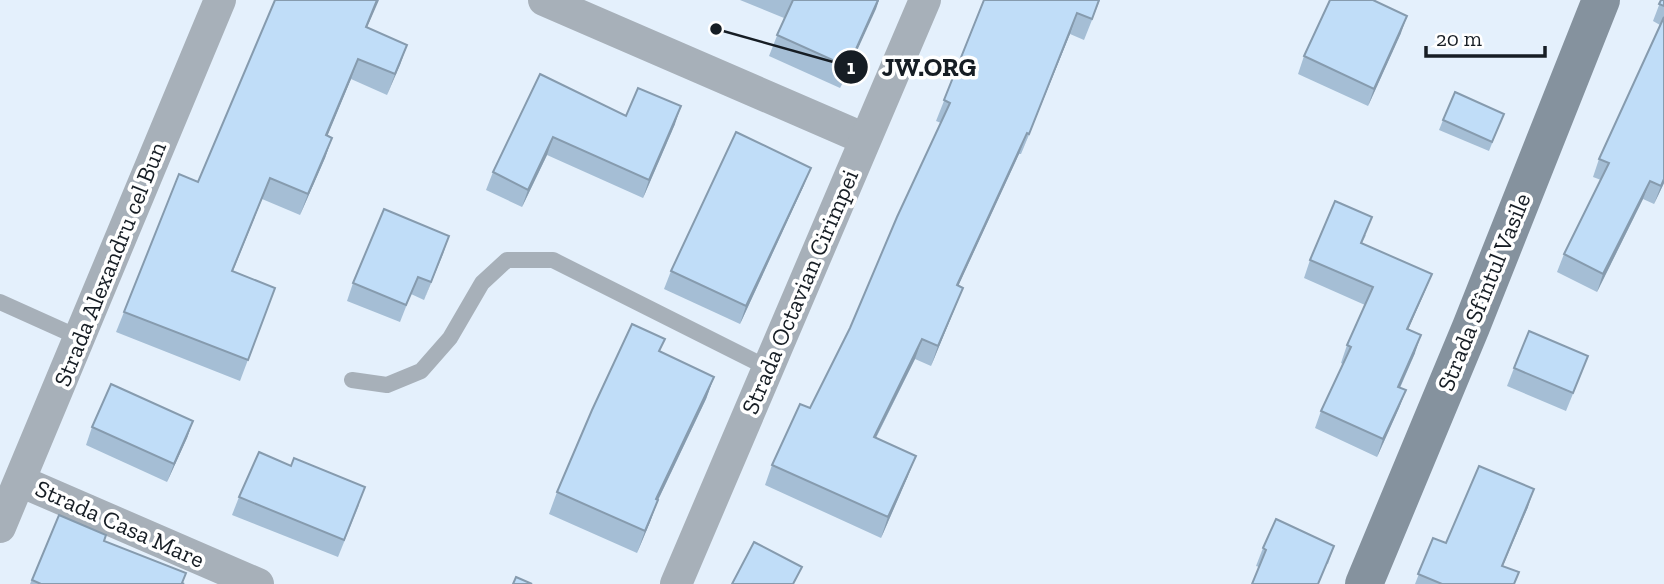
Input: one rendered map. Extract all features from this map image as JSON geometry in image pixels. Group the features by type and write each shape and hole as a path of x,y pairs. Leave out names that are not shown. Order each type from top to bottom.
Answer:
{"street":[{"name":"Strada Alexandru cel Bun","path":"0,527 219,0"},
{"path":"544,0 865,139"},
{"name":"Strada Octavian Cirimpei","path":"676,584 925,0"},
{"name":"Strada Sfîntul Vasile","path":"1364,584 1471,327 1601,0"},
{"name":"Strada Casa Mare","path":"20,481 258,584"}],"lane":[{"path":"352,380 387,385 421,371 450,338 482,283 507,261 553,260 768,368"},
{"path":"0,302 80,338"}],"building":[{"path":"275,0 377,0 366,27 407,45 395,74 358,59 326,135 332,138 308,194 270,178 232,271 275,288 248,360 124,312 179,174 198,182"},
{"path":"793,0 878,0 848,67 777,35"},
{"path":"984,0 1099,0 1092,19 1077,13 1029,134 1027,133 957,285 963,288 938,346 922,339 874,437 916,456 888,517 772,465 800,404 810,408 850,328 897,217 950,103 944,100"},
{"path":"1330,0 1373,0 1407,16 1374,89 1304,56"},
{"path":"1664,17 1664,179 1661,186 1650,181 1603,274 1564,254 1609,163 1599,159"},
{"path":"540,74 626,116 638,88 681,106 649,180 553,137 528,190 493,172"},
{"path":"1455,92 1504,114 1492,142 1443,120"},
{"path":"736,132 811,168 746,306 671,271"},
{"path":"1335,201 1372,217 1361,243 1432,274 1407,329 1421,335 1398,387 1406,390 1383,439 1321,411 1351,347 1347,345 1373,287 1310,260"},
{"path":"384,209 449,236 431,282 418,277 406,305 353,283"},
{"path":"632,324 665,339 659,351 714,377 656,499 658,500 645,531 557,492"},
{"path":"1529,331 1588,356 1573,393 1514,368"},
{"path":"111,384 193,421 174,464 92,427"},
{"path":"259,452 291,466 294,458 365,487 344,540 239,497"},
{"path":"1479,466 1534,489 1502,566 1519,572 1514,584 1442,584 1418,574 1433,538 1446,543"},
{"path":"59,515 106,535 104,541 186,573 182,583 184,584 41,584 32,580"},
{"path":"1276,519 1334,546 1318,584 1252,584 1266,550 1263,548"},
{"path":"754,542 802,567 793,584 732,584"},
{"path":"516,577 532,584 513,584"}],"place":[{"name":"JW.ORG","path":"716,29"}]}
